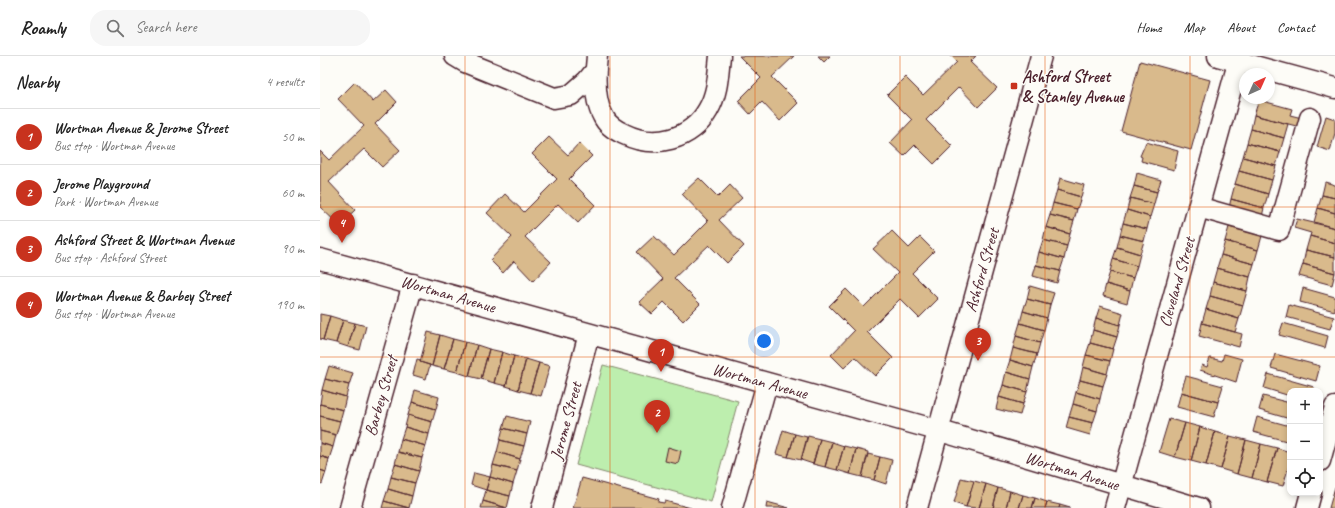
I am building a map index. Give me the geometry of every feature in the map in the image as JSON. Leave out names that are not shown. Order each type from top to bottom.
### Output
[{"type":"street","points":[[455,56],[465,62],[554,98],[571,95],[587,81],[597,63]]},
{"type":"street","points":[[597,63],[599,108],[606,121],[619,132],[635,139],[644,142],[663,142],[682,136],[691,130],[704,117],[715,94],[720,56]]},
{"type":"street","name":"Ashford Street","points":[[917,508],[937,430],[1041,56]]},
{"type":"street","points":[[1218,56],[1239,59],[1335,88]]},
{"type":"street","name":"Cleveland Street","points":[[1115,508],[1239,59]]},
{"type":"street","points":[[1198,207],[1279,230],[1310,118]]},
{"type":"street","name":"Wortman Avenue","points":[[320,259],[937,430],[1186,506]]},
{"type":"street","name":"Barbey Street","points":[[350,508],[413,284]]},
{"type":"street","name":"Jerome Street","points":[[542,508],[589,334]]},
{"type":"street","points":[[732,508],[767,383]]},
{"type":"street","points":[[1320,460],[1335,407]]},
{"type":"street","points":[[1307,508],[1310,496]]},
{"type":"green space","points":[[603,365],[738,401],[711,502],[576,465]]},
{"type":"building","points":[[739,56],[794,56],[772,77],[798,103],[780,121],[762,102],[750,114],[738,101],[761,78]]},
{"type":"building","points":[[818,56],[830,56],[824,62]]},
{"type":"building","points":[[951,56],[976,56],[970,62],[997,88],[978,107],[959,87],[926,120],[952,146],[934,164],[915,145],[904,156],[890,143],[912,120],[887,95],[905,77],[923,95],[957,62]]},
{"type":"building","points":[[1140,61],[1210,80],[1191,150],[1121,131]]},
{"type":"building","points":[[355,82],[373,102],[386,90],[397,102],[375,124],[400,150],[382,167],[364,149],[329,182],[355,210],[339,225],[320,207],[320,151],[329,160],[364,126],[338,99]]},
{"type":"building","points":[[1258,104],[1274,104],[1292,109],[1290,115],[1302,118],[1300,127],[1254,115]]},
{"type":"building","points":[[1254,115],[1288,124],[1284,138],[1251,129]]},
{"type":"building","points":[[1326,116],[1335,119],[1335,133],[1330,151],[1317,147]]},
{"type":"building","points":[[1251,129],[1284,138],[1280,152],[1247,143]]},
{"type":"building","points":[[549,137],[568,155],[579,143],[592,156],[569,179],[595,205],[578,223],[558,204],[525,237],[551,262],[533,281],[514,261],[503,273],[490,260],[512,237],[487,213],[505,194],[524,212],[557,179],[532,154]]},
{"type":"building","points":[[1146,142],[1178,151],[1174,170],[1141,161],[1142,157],[1140,156]]},
{"type":"building","points":[[1247,143],[1280,152],[1276,166],[1243,157]]},
{"type":"building","points":[[1243,157],[1276,166],[1272,180],[1239,171]]},
{"type":"building","points":[[1239,171],[1272,180],[1268,194],[1235,184]]},
{"type":"building","points":[[1137,173],[1161,180],[1157,192],[1134,186]]},
{"type":"building","points":[[699,178],[718,197],[730,185],[742,198],[719,220],[744,246],[727,263],[709,245],[674,278],[700,304],[683,321],[664,302],[652,314],[639,302],[663,279],[637,252],[654,236],[674,255],[708,221],[682,194]]},
{"type":"building","points":[[1060,178],[1084,185],[1081,197],[1057,190]]},
{"type":"building","points":[[1325,182],[1335,185],[1335,198],[1322,195]]},
{"type":"building","points":[[1235,184],[1268,194],[1264,208],[1231,199]]},
{"type":"building","points":[[1134,186],[1157,192],[1154,204],[1130,198]]},
{"type":"building","points":[[1057,190],[1081,197],[1077,209],[1053,203]]},
{"type":"building","points":[[1322,195],[1335,198],[1335,213],[1318,208]]},
{"type":"building","points":[[1130,198],[1154,204],[1150,217],[1127,210]]},
{"type":"building","points":[[1231,199],[1264,208],[1261,221],[1228,212]]},
{"type":"building","points":[[1053,203],[1077,209],[1074,221],[1050,215]]},
{"type":"building","points":[[1318,208],[1335,213],[1335,228],[1314,222]]},
{"type":"building","points":[[1127,210],[1150,217],[1147,229],[1123,223]]},
{"type":"building","points":[[1050,215],[1074,221],[1070,234],[1046,227]]},
{"type":"building","points":[[1297,219],[1335,228],[1335,243],[1310,236],[1311,233],[1294,228]]},
{"type":"building","points":[[1123,223],[1147,229],[1144,241],[1120,235]]},
{"type":"building","points":[[1046,227],[1070,234],[1067,246],[1043,240]]},
{"type":"building","points":[[1229,227],[1262,236],[1258,250],[1225,241]]},
{"type":"building","points":[[892,231],[909,248],[920,237],[934,251],[912,273],[938,299],[919,318],[900,299],[867,332],[893,358],[875,376],[855,357],[844,368],[831,355],[854,331],[829,306],[846,289],[864,307],[898,273],[873,249]]},
{"type":"building","points":[[1120,235],[1144,241],[1140,254],[1117,247]]},
{"type":"building","points":[[1310,236],[1335,243],[1335,257],[1306,250]]},
{"type":"building","points":[[1043,240],[1067,246],[1064,259],[1039,252]]},
{"type":"building","points":[[1225,241],[1258,250],[1254,264],[1221,255]]},
{"type":"building","points":[[1117,247],[1140,254],[1137,266],[1113,259]]},
{"type":"building","points":[[1306,250],[1335,257],[1335,273],[1303,264]]},
{"type":"building","points":[[1039,252],[1064,259],[1060,271],[1036,265]]},
{"type":"building","points":[[1221,255],[1254,264],[1250,277],[1217,268]]},
{"type":"building","points":[[1113,259],[1137,266],[1133,278],[1110,272]]},
{"type":"building","points":[[1303,264],[1335,273],[1332,285],[1299,276]]},
{"type":"building","points":[[1036,265],[1060,271],[1057,283],[1033,276]]},
{"type":"building","points":[[1217,268],[1250,277],[1247,291],[1213,282]]},
{"type":"building","points":[[1110,272],[1133,278],[1130,291],[1106,284]]},
{"type":"building","points":[[1213,282],[1247,291],[1243,305],[1210,296]]},
{"type":"building","points":[[1106,284],[1130,291],[1127,303],[1103,296]]},
{"type":"building","points":[[1030,286],[1054,293],[1050,305],[1027,299]]},
{"type":"building","points":[[1303,288],[1335,297],[1335,311],[1300,302]]},
{"type":"building","points":[[1210,296],[1243,305],[1239,319],[1206,309]]},
{"type":"building","points":[[1027,299],[1050,305],[1047,318],[1023,311]]},
{"type":"building","points":[[1289,305],[1334,317],[1330,329],[1286,317]]},
{"type":"building","points":[[1100,306],[1123,313],[1120,325],[1096,318]]},
{"type":"building","points":[[1206,309],[1239,319],[1235,332],[1202,323]]},
{"type":"building","points":[[1023,311],[1047,318],[1044,330],[1020,323]]},
{"type":"building","points":[[320,314],[330,316],[323,340],[320,339]]},
{"type":"building","points":[[330,316],[343,320],[336,343],[323,340]]},
{"type":"building","points":[[1096,318],[1120,325],[1117,337],[1093,330]]},
{"type":"building","points":[[343,320],[355,323],[348,347],[336,343]]},
{"type":"building","points":[[355,323],[366,326],[360,350],[348,347]]},
{"type":"building","points":[[1020,323],[1044,330],[1040,343],[1016,336]]},
{"type":"building","points":[[1202,323],[1242,334],[1239,347],[1199,336]]},
{"type":"building","points":[[1283,323],[1328,336],[1325,348],[1279,335]]},
{"type":"building","points":[[1093,330],[1117,337],[1113,349],[1090,343]]},
{"type":"building","points":[[428,332],[440,335],[432,366],[420,362]]},
{"type":"building","points":[[440,335],[453,339],[444,369],[432,366]]},
{"type":"building","points":[[1016,336],[1040,343],[1037,354],[1013,348]]},
{"type":"building","points":[[453,339],[465,342],[457,372],[444,369]]},
{"type":"building","points":[[465,342],[477,345],[469,376],[457,372]]},
{"type":"building","points":[[1090,343],[1113,349],[1110,361],[1086,355]]},
{"type":"building","points":[[477,345],[489,349],[481,379],[469,376]]},
{"type":"building","points":[[1013,348],[1037,354],[1033,367],[1010,360]]},
{"type":"building","points":[[489,349],[502,352],[494,383],[481,379]]},
{"type":"building","points":[[502,352],[514,356],[506,386],[494,383]]},
{"type":"building","points":[[1224,354],[1242,359],[1236,382],[1200,370],[1202,365],[1207,367],[1210,358],[1222,361]]},
{"type":"building","points":[[1275,354],[1320,366],[1316,381],[1271,368]]},
{"type":"building","points":[[1086,355],[1110,361],[1107,374],[1083,367]]},
{"type":"building","points":[[514,356],[526,359],[518,390],[506,386]]},
{"type":"building","points":[[417,359],[421,360],[420,362],[430,365],[426,379],[413,375]]},
{"type":"building","points":[[526,359],[539,363],[530,393],[518,390]]},
{"type":"building","points":[[1010,360],[1033,367],[1030,379],[1006,372]]},
{"type":"building","points":[[539,363],[550,366],[541,396],[530,393]]},
{"type":"building","points":[[329,366],[353,373],[349,385],[325,379]]},
{"type":"building","points":[[1083,367],[1107,374],[1103,386],[1080,380]]},
{"type":"building","points":[[1006,372],[1030,379],[1027,392],[1003,385]]},
{"type":"building","points":[[1268,374],[1314,387],[1287,388],[1287,395],[1264,388]]},
{"type":"building","points":[[1186,376],[1223,386],[1218,402],[1181,392]]},
{"type":"building","points":[[325,379],[349,385],[346,397],[322,390]]},
{"type":"building","points":[[1080,380],[1103,386],[1100,399],[1076,392]]},
{"type":"building","points":[[1003,385],[1027,392],[1023,404],[999,397]]},
{"type":"building","points":[[322,390],[346,397],[343,410],[320,404]]},
{"type":"building","points":[[415,390],[439,397],[436,409],[412,402]]},
{"type":"building","points":[[1076,392],[1100,399],[1097,411],[1073,404]]},
{"type":"building","points":[[1181,392],[1218,402],[1214,417],[1177,407]]},
{"type":"building","points":[[1263,396],[1287,402],[1287,418],[1259,410]]},
{"type":"building","points":[[999,397],[1023,404],[1020,415],[996,409]]},
{"type":"building","points":[[412,402],[436,409],[432,422],[408,415]]},
{"type":"building","points":[[320,404],[343,410],[340,421],[320,416]]},
{"type":"building","points":[[1073,404],[1097,411],[1093,423],[1069,417]]},
{"type":"building","points":[[408,415],[432,422],[429,434],[405,427]]},
{"type":"building","points":[[320,416],[340,421],[336,435],[320,431]]},
{"type":"building","points":[[507,416],[530,422],[527,434],[503,428]]},
{"type":"building","points":[[1069,417],[1093,423],[1090,435],[1066,428]]},
{"type":"building","points":[[1257,417],[1287,425],[1287,441],[1253,432]]},
{"type":"building","points":[[1169,419],[1185,423],[1175,457],[1159,452]]},
{"type":"building","points":[[1185,423],[1200,427],[1191,461],[1175,457]]},
{"type":"building","points":[[405,427],[429,434],[426,446],[401,439]]},
{"type":"building","points":[[1200,427],[1215,432],[1206,465],[1191,461]]},
{"type":"building","points":[[503,428],[527,434],[524,446],[500,440]]},
{"type":"building","points":[[783,430],[795,434],[788,457],[776,454]]},
{"type":"building","points":[[320,431],[336,435],[333,447],[320,443]]},
{"type":"building","points":[[1215,432],[1230,436],[1221,469],[1206,465]]},
{"type":"building","points":[[795,434],[807,437],[801,460],[788,457]]},
{"type":"building","points":[[808,436],[820,439],[813,464],[801,460]]},
{"type":"building","points":[[1230,436],[1246,440],[1237,474],[1221,469]]},
{"type":"building","points":[[401,439],[426,446],[422,458],[398,452]]},
{"type":"building","points":[[820,439],[832,442],[825,467],[813,464]]},
{"type":"building","points":[[500,440],[524,446],[520,459],[497,452]]},
{"type":"building","points":[[1246,440],[1261,444],[1252,478],[1237,474]]},
{"type":"building","points":[[832,442],[844,446],[837,470],[825,467]]},
{"type":"building","points":[[320,443],[333,447],[329,459],[320,456]]},
{"type":"building","points":[[1261,444],[1277,448],[1267,482],[1252,478]]},
{"type":"building","points":[[844,446],[856,449],[850,474],[837,470]]},
{"type":"building","points":[[668,447],[681,451],[678,464],[665,461]]},
{"type":"building","points":[[1277,448],[1287,451],[1287,472],[1283,486],[1267,482]]},
{"type":"building","points":[[856,449],[868,452],[862,477],[850,474]]},
{"type":"building","points":[[398,452],[422,458],[419,471],[395,464]]},
{"type":"building","points":[[497,452],[520,459],[517,471],[493,465]]},
{"type":"building","points":[[868,454],[880,457],[874,480],[862,477]]},
{"type":"building","points":[[320,456],[329,459],[326,472],[320,470]]},
{"type":"building","points":[[880,457],[892,460],[886,484],[874,480]]},
{"type":"building","points":[[395,464],[419,471],[415,483],[391,477]]},
{"type":"building","points":[[493,465],[517,471],[513,484],[490,477]]},
{"type":"building","points":[[320,470],[326,472],[322,484],[320,483]]},
{"type":"building","points":[[474,473],[490,477],[486,490],[471,485]]},
{"type":"building","points":[[391,477],[415,483],[412,496],[388,489]]},
{"type":"building","points":[[490,477],[513,484],[510,496],[486,490]]},
{"type":"building","points":[[582,478],[659,499],[658,502],[664,503],[665,501],[691,508],[573,508]]},
{"type":"building","points":[[961,478],[974,481],[966,507],[954,503]]},
{"type":"building","points":[[974,481],[986,484],[979,508],[966,507]]},
{"type":"building","points":[[986,484],[998,488],[993,508],[979,508]]},
{"type":"building","points":[[1335,487],[1335,508],[1329,508]]},
{"type":"building","points":[[998,488],[1010,491],[1006,508],[993,508]]},
{"type":"building","points":[[388,489],[412,496],[409,508],[384,501]]},
{"type":"building","points":[[486,490],[510,496],[507,508],[483,501]]},
{"type":"building","points":[[1010,491],[1023,495],[1019,508],[1006,508]]},
{"type":"building","points":[[1023,495],[1035,498],[1032,508],[1019,508]]},
{"type":"building","points":[[1035,498],[1047,502],[1045,508],[1032,508]]},
{"type":"building","points":[[384,501],[409,508],[382,508]]},
{"type":"building","points":[[483,501],[507,508],[481,508]]},
{"type":"building","points":[[767,502],[789,508],[766,508]]},
{"type":"building","points":[[1047,502],[1060,505],[1059,508],[1045,508]]},
{"type":"building","points":[[1060,505],[1070,508],[1059,508]]},
{"type":"place","name":"Ashford Street & Stanley Avenue","points":[[1014,86]]},
{"type":"place","name":"Wortman Avenue & Barbey Street","points":[[342,243]]},
{"type":"place","name":"Ashford Street & Wortman Avenue","points":[[978,361]]},
{"type":"place","name":"Wortman Avenue & Jerome Street","points":[[661,372]]},
{"type":"place","name":"Jerome Playground","points":[[657,433]]}]
